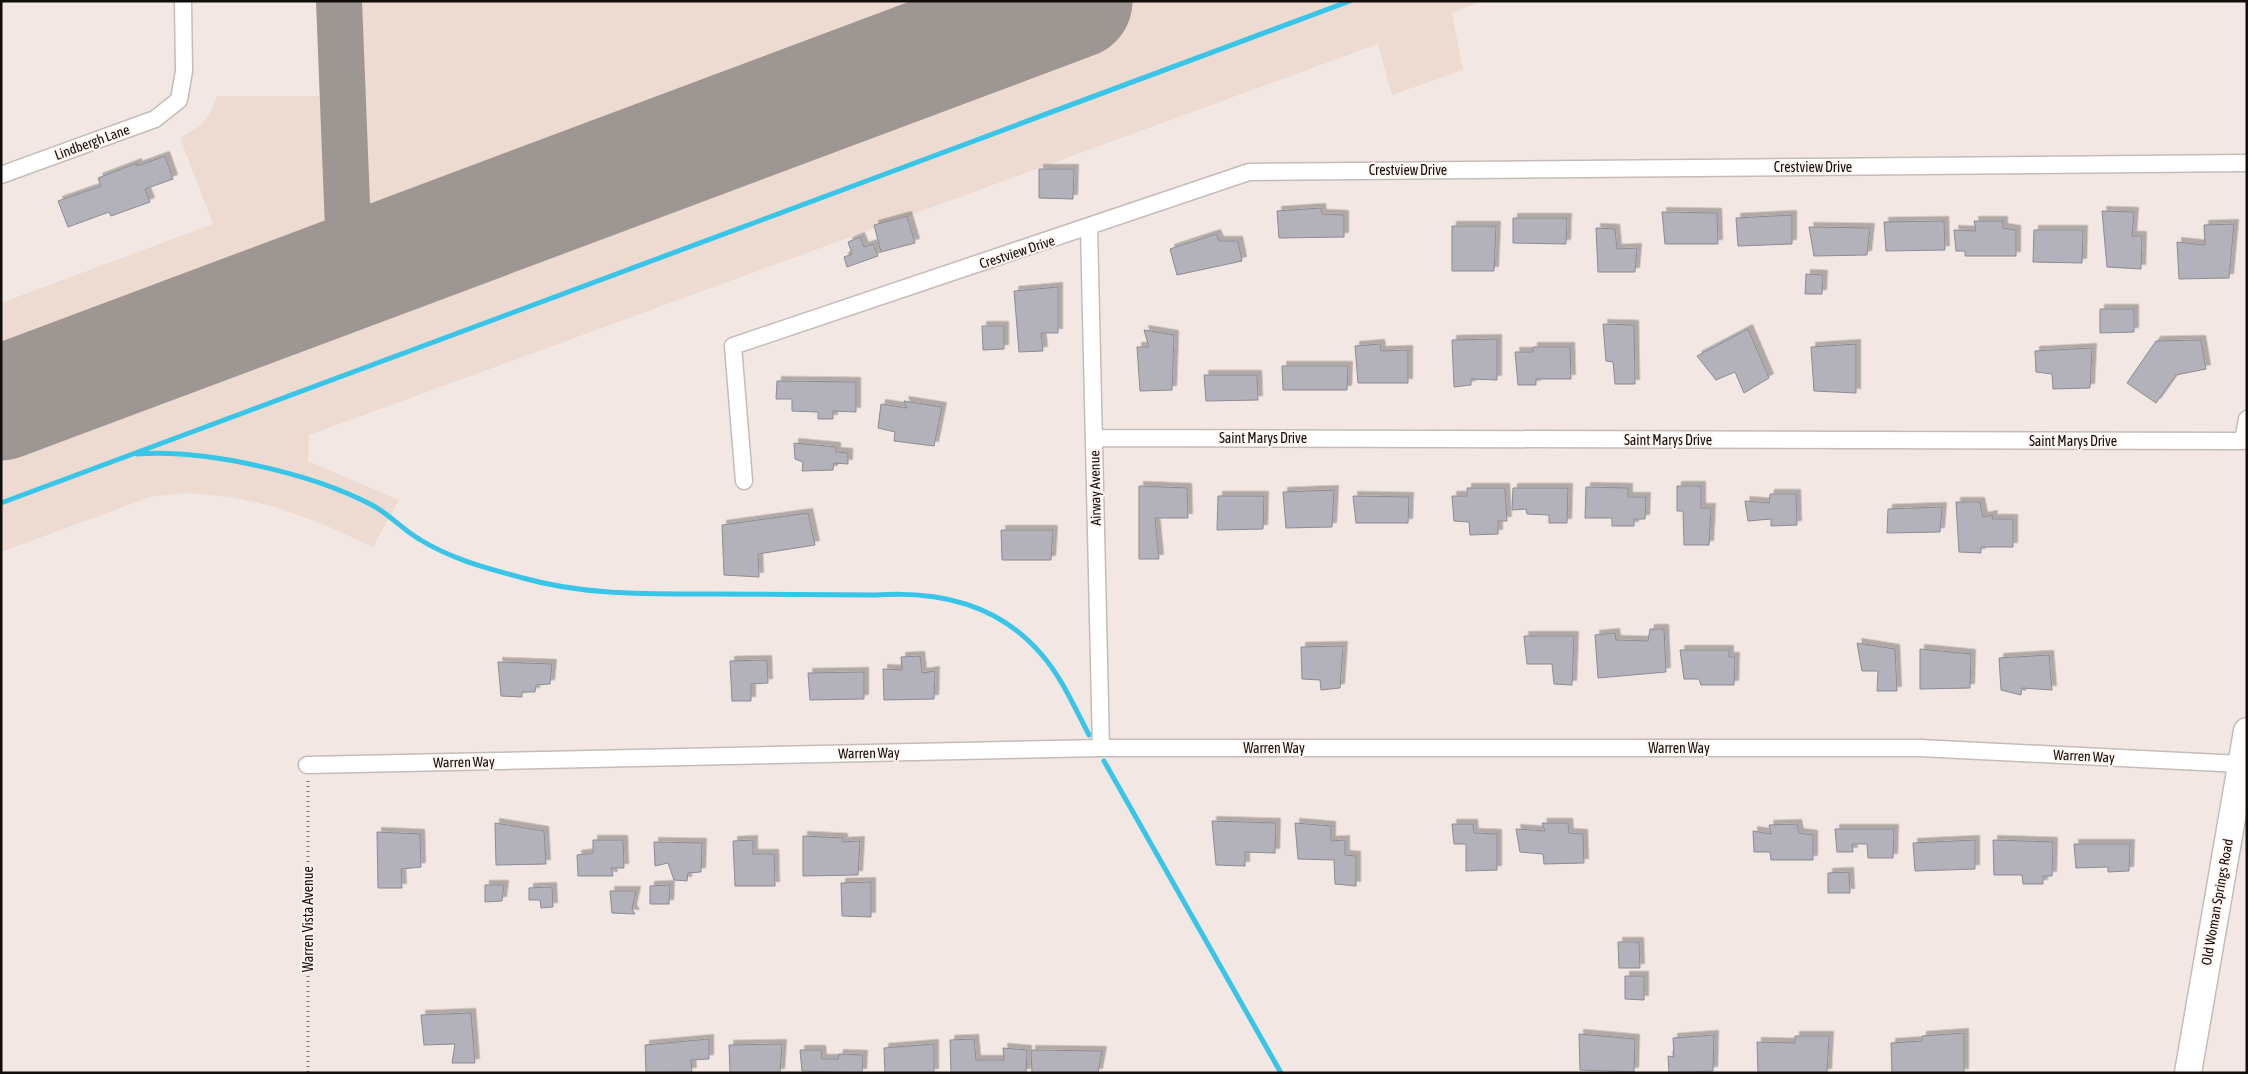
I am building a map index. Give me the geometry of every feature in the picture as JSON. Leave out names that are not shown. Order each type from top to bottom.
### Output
[{"type":"main road","name":"Old Woman Springs Road","points":[[2188,1073],[2247,731]]},
{"type":"street","name":"Lindbergh Lane","points":[[1,175],[155,119],[178,100],[184,70],[183,1]]},
{"type":"street","name":"Crestview Drive","points":[[744,481],[733,346],[1250,172],[2247,163]]},
{"type":"street","name":"Airway Avenue","points":[[1089,227],[1101,748]]},
{"type":"street","name":"Saint Marys Drive","points":[[1094,438],[2243,441],[2247,419]]},
{"type":"street","name":"Warren Way","points":[[308,765],[1101,748],[1920,748],[2241,764]]},
{"type":"path","name":"Warren Vista Avenue","points":[[308,765],[308,1073]]},
{"type":"shaded area","points":[[317,1],[1483,1],[1452,13],[1463,70],[1392,95],[1378,44],[309,435],[308,461],[399,500],[373,547],[325,525],[276,507],[231,497],[186,493],[150,497],[1,552],[1,303],[213,224],[180,138],[200,126],[210,113],[217,96],[320,96]]},
{"type":"building","points":[[165,156],[173,179],[145,189],[150,202],[111,216],[109,212],[68,227],[58,201],[101,186],[98,178],[137,163],[137,166]]},
{"type":"building","points":[[1039,169],[1074,169],[1073,199],[1039,198]]},
{"type":"building","points":[[1321,208],[1322,214],[1344,215],[1344,237],[1279,238],[1277,211]]},
{"type":"building","points":[[2102,211],[2134,212],[2132,236],[2142,236],[2141,269],[2107,267]]},
{"type":"building","points":[[1662,212],[1717,213],[1718,244],[1665,244]]},
{"type":"building","points":[[1792,215],[1792,244],[1738,246],[1736,218]]},
{"type":"building","points":[[907,216],[915,243],[881,252],[874,225]]},
{"type":"building","points":[[1513,218],[1567,218],[1566,244],[1513,243]]},
{"type":"building","points":[[1944,221],[1945,250],[1886,251],[1884,222]]},
{"type":"building","points":[[1974,221],[2003,221],[2003,228],[2016,230],[2016,256],[1965,256],[1965,251],[1956,251],[1954,230],[1976,231]]},
{"type":"building","points":[[2234,224],[2229,278],[2179,279],[2177,242],[2205,245],[2204,225]]},
{"type":"building","points":[[1452,226],[1496,226],[1494,271],[1452,271]]},
{"type":"building","points":[[1809,227],[1870,228],[1867,255],[1814,256]]},
{"type":"building","points":[[1596,228],[1615,229],[1617,249],[1637,248],[1635,272],[1598,272]]},
{"type":"building","points":[[2034,230],[2083,230],[2082,263],[2033,262]]},
{"type":"building","points":[[1216,234],[1219,241],[1238,241],[1242,261],[1177,275],[1170,249]]},
{"type":"building","points":[[860,237],[864,247],[873,244],[878,256],[847,267],[844,257],[852,254],[848,242]]},
{"type":"building","points":[[1806,274],[1823,275],[1822,294],[1805,294]]},
{"type":"building","points":[[1058,287],[1058,333],[1041,333],[1043,351],[1019,352],[1014,291]]},
{"type":"building","points":[[2100,309],[2134,309],[2134,332],[2100,333]]},
{"type":"building","points":[[1603,324],[1634,325],[1635,384],[1615,384],[1613,362],[1606,361]]},
{"type":"building","points":[[982,326],[1004,326],[1004,349],[983,350]]},
{"type":"building","points":[[1748,329],[1769,378],[1744,393],[1735,372],[1716,380],[1697,356]]},
{"type":"building","points":[[1144,330],[1174,335],[1172,390],[1140,391],[1137,347],[1149,347]]},
{"type":"building","points":[[1497,339],[1497,380],[1471,379],[1471,385],[1454,387],[1452,340]]},
{"type":"building","points":[[2201,340],[2206,369],[2176,375],[2156,403],[2127,383],[2156,341]]},
{"type":"building","points":[[1380,344],[1381,351],[1408,350],[1408,383],[1358,383],[1355,346]]},
{"type":"building","points":[[1856,344],[1856,393],[1814,391],[1811,347]]},
{"type":"building","points":[[1533,347],[1570,347],[1571,379],[1536,379],[1536,385],[1518,385],[1515,352],[1533,352]]},
{"type":"building","points":[[2092,348],[2090,388],[2053,389],[2052,374],[2036,372],[2035,351]]},
{"type":"building","points":[[1282,366],[1348,366],[1347,390],[1283,390]]},
{"type":"building","points":[[1204,375],[1257,375],[1258,400],[1206,401]]},
{"type":"building","points":[[777,381],[856,382],[856,412],[833,411],[833,419],[818,419],[818,412],[792,411],[792,399],[776,399]]},
{"type":"building","points":[[904,401],[942,407],[934,446],[894,441],[895,432],[878,428],[881,404],[907,408]]},
{"type":"building","points":[[794,443],[836,447],[836,452],[848,453],[848,464],[834,463],[833,470],[802,471],[803,462],[795,459]]},
{"type":"building","points":[[1139,486],[1187,488],[1188,518],[1155,518],[1159,559],[1139,559]]},
{"type":"building","points":[[1677,486],[1701,486],[1701,508],[1711,508],[1709,545],[1684,545],[1683,511],[1677,511]]},
{"type":"building","points":[[1586,487],[1628,488],[1628,497],[1646,497],[1645,519],[1634,519],[1634,526],[1612,526],[1612,518],[1585,518]]},
{"type":"building","points":[[1467,488],[1505,488],[1507,521],[1498,521],[1498,534],[1470,535],[1469,522],[1454,521],[1452,496],[1467,496]]},
{"type":"building","points":[[1513,488],[1568,488],[1567,523],[1549,523],[1549,515],[1527,514],[1526,509],[1512,510]]},
{"type":"building","points":[[1334,490],[1332,527],[1286,528],[1283,492]]},
{"type":"building","points":[[1770,494],[1796,494],[1797,525],[1771,526],[1771,519],[1748,521],[1745,501],[1769,503]]},
{"type":"building","points":[[1218,496],[1264,496],[1263,529],[1217,530]]},
{"type":"building","points":[[1353,496],[1409,497],[1408,523],[1356,523]]},
{"type":"building","points":[[1956,502],[1980,502],[1983,517],[1993,515],[1992,519],[2013,519],[2013,547],[1981,547],[1981,553],[1959,552]]},
{"type":"building","points":[[1942,507],[1940,532],[1887,533],[1888,509]]},
{"type":"building","points":[[808,513],[815,545],[758,554],[759,577],[724,575],[722,525]]},
{"type":"building","points":[[1001,530],[1053,530],[1051,560],[1002,560]]},
{"type":"building","points":[[1650,629],[1664,629],[1666,672],[1598,678],[1595,635],[1615,633],[1616,640],[1648,641]]},
{"type":"building","points":[[1524,636],[1574,636],[1572,685],[1554,684],[1552,664],[1527,664]]},
{"type":"building","points":[[1857,643],[1895,649],[1897,691],[1877,691],[1878,671],[1862,671]]},
{"type":"building","points":[[1343,646],[1340,688],[1321,690],[1320,680],[1302,679],[1301,647]]},
{"type":"building","points":[[1920,649],[1971,654],[1970,688],[1920,689]]},
{"type":"building","points":[[1680,650],[1729,650],[1729,657],[1735,657],[1734,685],[1701,685],[1699,679],[1684,679]]},
{"type":"building","points":[[2049,655],[2052,690],[2022,688],[2021,695],[2001,690],[1999,658]]},
{"type":"building","points":[[920,656],[922,673],[935,671],[934,699],[884,700],[883,669],[902,670],[901,657]]},
{"type":"building","points":[[767,660],[768,683],[751,684],[751,701],[732,701],[730,661]]},
{"type":"building","points":[[498,662],[552,664],[550,684],[536,685],[535,692],[522,692],[522,697],[501,696]]},
{"type":"building","points":[[864,672],[864,699],[810,700],[808,673]]},
{"type":"building","points":[[1212,821],[1276,823],[1275,853],[1245,852],[1245,866],[1216,865]]},
{"type":"building","points":[[495,823],[544,831],[546,864],[496,865]]},
{"type":"building","points":[[1295,823],[1331,826],[1331,841],[1345,840],[1345,855],[1356,856],[1356,886],[1335,884],[1334,860],[1298,859]]},
{"type":"building","points":[[1542,823],[1568,823],[1569,833],[1583,834],[1584,863],[1544,864],[1543,854],[1520,852],[1516,829],[1545,831]]},
{"type":"building","points":[[1452,824],[1473,824],[1474,833],[1497,834],[1497,870],[1466,871],[1466,844],[1454,844]]},
{"type":"building","points":[[1797,824],[1799,833],[1813,835],[1813,860],[1771,860],[1770,852],[1754,852],[1753,831],[1771,834],[1769,825]]},
{"type":"building","points":[[1835,829],[1894,829],[1893,858],[1868,858],[1867,844],[1852,844],[1853,852],[1837,852]]},
{"type":"building","points":[[377,832],[420,834],[421,867],[401,869],[402,888],[378,888]]},
{"type":"building","points":[[803,836],[843,838],[843,842],[860,841],[858,875],[803,876]]},
{"type":"building","points":[[593,840],[623,840],[624,868],[611,868],[613,876],[578,876],[577,855],[593,853]]},
{"type":"building","points":[[753,840],[753,854],[774,854],[775,886],[735,886],[733,841]]},
{"type":"building","points":[[1975,840],[1975,869],[1915,871],[1913,843]]},
{"type":"building","points":[[1993,840],[2053,842],[2052,876],[2043,876],[2043,884],[2023,884],[2022,875],[1994,875]]},
{"type":"building","points":[[654,842],[702,843],[701,872],[688,873],[687,881],[674,880],[668,863],[655,866]]},
{"type":"building","points":[[2074,844],[2130,844],[2129,871],[2108,872],[2108,867],[2076,868]]},
{"type":"building","points":[[1849,872],[1850,893],[1828,893],[1828,873]]},
{"type":"building","points":[[871,882],[871,917],[842,916],[841,883]]},
{"type":"building","points":[[485,885],[504,885],[502,901],[485,902]]},
{"type":"building","points":[[670,885],[669,904],[650,904],[650,886]]},
{"type":"building","points":[[552,887],[553,907],[541,908],[540,900],[529,900],[529,888]]},
{"type":"building","points":[[610,891],[636,891],[632,909],[635,914],[612,913]]},
{"type":"building","points":[[1618,942],[1639,942],[1640,968],[1619,968]]},
{"type":"building","points":[[1625,976],[1644,976],[1644,1000],[1625,999]]},
{"type":"building","points":[[471,1013],[475,1063],[452,1063],[455,1044],[424,1045],[421,1015]]},
{"type":"building","points":[[1964,1033],[1964,1073],[1892,1073],[1891,1043],[1922,1041],[1922,1036]]},
{"type":"building","points":[[1579,1034],[1635,1039],[1634,1072],[1580,1070]]},
{"type":"building","points":[[1714,1035],[1713,1071],[1669,1073],[1668,1056],[1674,1057],[1673,1038]]},
{"type":"building","points":[[1795,1036],[1829,1036],[1827,1073],[1758,1073],[1757,1042],[1795,1043]]},
{"type":"building","points":[[709,1039],[709,1059],[691,1060],[692,1072],[646,1073],[645,1045]]},
{"type":"building","points":[[974,1039],[976,1060],[1004,1060],[1003,1048],[1027,1050],[1026,1073],[951,1073],[950,1040]]},
{"type":"building","points":[[782,1044],[780,1073],[730,1073],[729,1045]]},
{"type":"building","points":[[934,1044],[934,1073],[885,1073],[884,1048]]},
{"type":"building","points":[[800,1050],[821,1050],[822,1059],[838,1059],[839,1054],[863,1055],[862,1073],[802,1071]]},
{"type":"building","points":[[1031,1050],[1102,1051],[1098,1073],[1032,1073]]},
{"type":"waterway","points":[[1,503],[1350,1]]},
{"type":"waterway","points":[[137,454],[194,455],[289,473],[347,493],[372,505],[419,539],[456,557],[482,567],[568,588],[660,594],[900,594],[945,599],[967,604],[1007,624],[1042,655],[1062,683],[1089,735]]},
{"type":"waterway","points":[[1104,761],[1281,1073]]},
{"type":"taxiway","points":[[324,282],[341,253],[348,229],[339,1]]},
{"type":"taxiway","points":[[348,229],[356,243],[368,253],[389,258]]},
{"type":"runway","points":[[1,403],[1075,1]]}]
